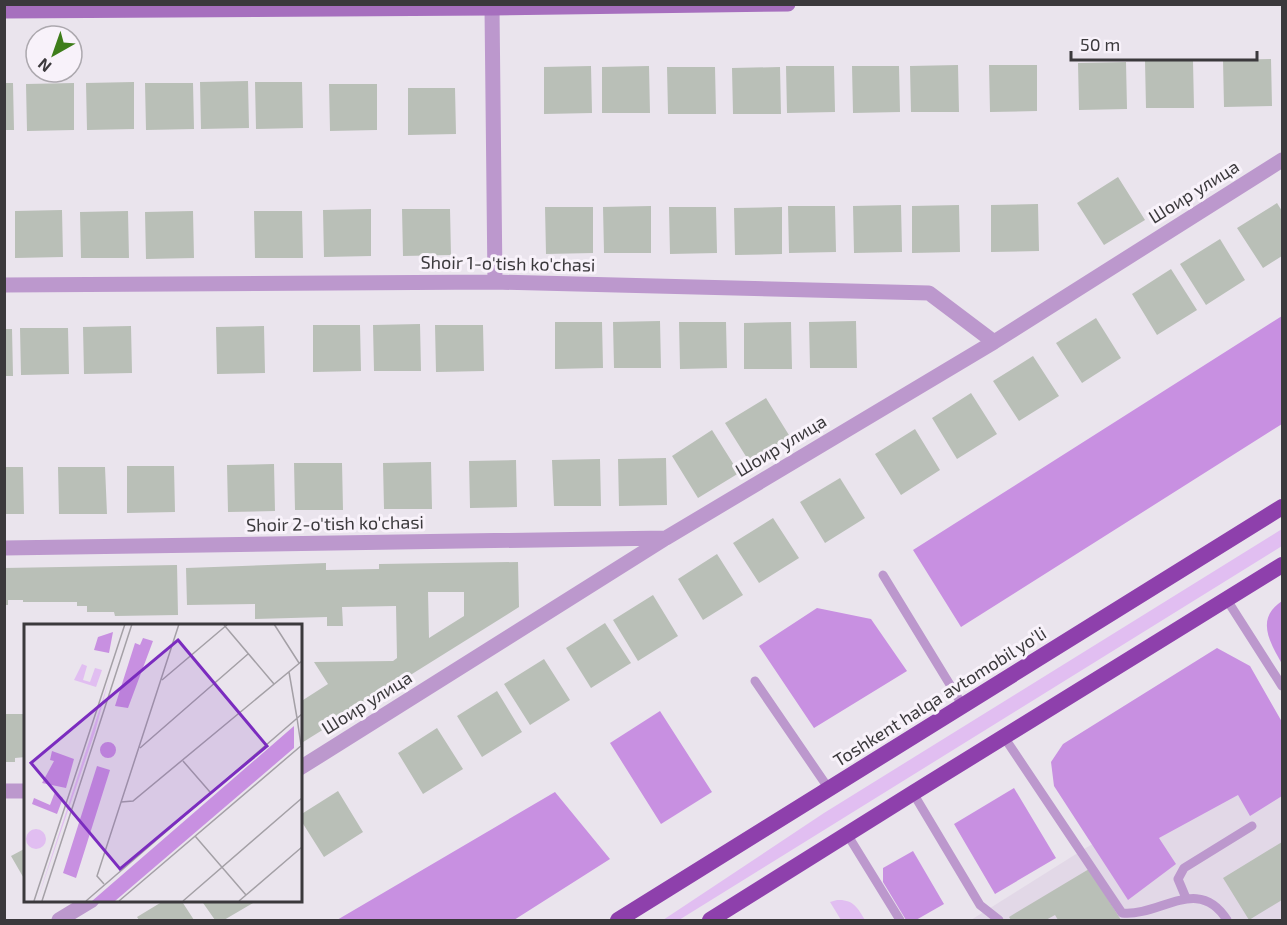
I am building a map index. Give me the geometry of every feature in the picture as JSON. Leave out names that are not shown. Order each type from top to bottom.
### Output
[{"type":"highway","name":"Toshkent halqa avtomobil yo'li","points":[[618,921],[1282,507]]},
{"type":"highway","points":[[711,921],[847,834],[1282,565]]},
{"type":"main road","points":[[4,10],[788,4]]},
{"type":"street","points":[[492,8],[495,282]]},
{"type":"street","name":"Шоир улица","points":[[302,767],[666,538],[994,342],[1282,160]]},
{"type":"street","name":"Shoir 1-o'tish ko'chasi","points":[[4,285],[495,282],[929,293],[994,342]]},
{"type":"street","name":"Shoir 2-o'tish ko'chasi","points":[[4,548],[666,538]]},
{"type":"street","points":[[4,791],[24,791]]},
{"type":"street","points":[[59,921],[90,901]]},
{"type":"lane","points":[[883,574],[963,706]]},
{"type":"lane","points":[[1227,600],[1282,686]]},
{"type":"lane","points":[[754,681],[829,789]]},
{"type":"lane","points":[[1004,737],[1122,913],[1132,914],[1186,898],[1205,900],[1227,921]]},
{"type":"lane","points":[[913,793],[980,905],[999,921]]},
{"type":"lane","points":[[1186,898],[1178,879],[1184,868],[1252,826]]},
{"type":"lane","points":[[847,834],[900,921]]},
{"type":"shaded area","points":[[1282,316],[1282,424],[961,627],[913,550]]},
{"type":"shaded area","points":[[1282,529],[1282,546],[679,920],[663,920],[824,813]]},
{"type":"shaded area","points":[[1282,601],[1282,664],[1267,631],[1267,623],[1269,615]]},
{"type":"shaded area","points":[[817,608],[871,619],[907,671],[814,728],[759,646]]},
{"type":"shaded area","points":[[1217,648],[1250,666],[1282,722],[1282,796],[1250,816],[1238,795],[1159,838],[1176,864],[1128,900],[1054,786],[1051,762],[1063,744]]},
{"type":"shaded area","points":[[660,711],[712,792],[661,824],[610,743]]},
{"type":"shaded area","points":[[1282,737],[1282,920],[971,920],[1084,849]]},
{"type":"shaded area","points":[[1014,788],[1056,858],[995,894],[954,824]]},
{"type":"shaded area","points":[[555,792],[610,859],[514,920],[337,920]]},
{"type":"shaded area","points":[[913,851],[944,904],[916,920],[906,920],[883,882],[883,868]]},
{"type":"shaded area","points":[[837,900],[851,903],[865,920],[841,920],[830,902]]},
{"type":"building","points":[[1271,59],[1272,106],[1224,107],[1223,60]]},
{"type":"building","points":[[1145,61],[1193,61],[1194,108],[1146,108]]},
{"type":"building","points":[[1126,62],[1127,109],[1079,110],[1078,63]]},
{"type":"building","points":[[958,65],[959,112],[911,112],[910,66]]},
{"type":"building","points":[[989,65],[1037,65],[1037,111],[990,112]]},
{"type":"building","points":[[591,66],[592,113],[544,114],[544,67]]},
{"type":"building","points":[[649,66],[650,113],[602,113],[602,67]]},
{"type":"building","points":[[786,66],[834,66],[835,112],[787,113]]},
{"type":"building","points":[[852,66],[899,66],[900,112],[853,113]]},
{"type":"building","points":[[667,67],[715,67],[716,114],[668,114]]},
{"type":"building","points":[[780,67],[781,114],[733,114],[732,68]]},
{"type":"building","points":[[248,81],[249,128],[201,129],[200,82]]},
{"type":"building","points":[[134,82],[134,129],[87,130],[86,83]]},
{"type":"building","points":[[255,82],[302,82],[303,128],[256,129]]},
{"type":"building","points":[[4,83],[13,83],[14,130],[4,130]]},
{"type":"building","points":[[145,83],[193,83],[194,129],[146,130]]},
{"type":"building","points":[[26,84],[74,84],[74,130],[27,131]]},
{"type":"building","points":[[329,84],[377,84],[377,130],[330,131]]},
{"type":"building","points":[[408,88],[455,88],[456,134],[408,135]]},
{"type":"building","points":[[1118,177],[1145,220],[1104,245],[1077,203]]},
{"type":"building","points":[[1277,203],[1282,211],[1282,256],[1263,268],[1237,228]]},
{"type":"building","points":[[1038,204],[1039,251],[991,252],[991,205]]},
{"type":"building","points":[[901,205],[902,252],[854,253],[853,206]]},
{"type":"building","points":[[959,205],[960,252],[912,253],[912,206]]},
{"type":"building","points":[[651,206],[651,253],[604,253],[603,207]]},
{"type":"building","points":[[788,206],[835,206],[836,252],[789,253]]},
{"type":"building","points":[[545,207],[593,207],[593,253],[546,254]]},
{"type":"building","points":[[669,207],[716,207],[717,253],[670,254]]},
{"type":"building","points":[[782,207],[782,254],[735,255],[734,208]]},
{"type":"building","points":[[371,209],[371,256],[324,257],[323,210]]},
{"type":"building","points":[[402,209],[450,209],[451,255],[403,256]]},
{"type":"building","points":[[62,210],[63,257],[15,258],[15,211]]},
{"type":"building","points":[[128,211],[129,258],[81,258],[80,212]]},
{"type":"building","points":[[193,211],[194,258],[146,259],[145,212]]},
{"type":"building","points":[[254,211],[302,211],[303,258],[255,258]]},
{"type":"building","points":[[1220,239],[1245,280],[1206,305],[1180,264]]},
{"type":"building","points":[[1171,269],[1197,310],[1157,335],[1132,294]]},
{"type":"building","points":[[1096,318],[1121,358],[1082,383],[1056,343]]},
{"type":"building","points":[[660,321],[661,368],[614,368],[613,322]]},
{"type":"building","points":[[856,321],[857,368],[810,368],[809,322]]},
{"type":"building","points":[[555,322],[602,322],[603,368],[555,369]]},
{"type":"building","points":[[679,322],[726,322],[727,368],[680,369]]},
{"type":"building","points":[[791,322],[792,369],[744,369],[744,323]]},
{"type":"building","points":[[420,324],[421,371],[374,371],[373,325]]},
{"type":"building","points":[[313,325],[360,325],[361,371],[313,372]]},
{"type":"building","points":[[435,325],[483,325],[484,371],[436,372]]},
{"type":"building","points":[[131,326],[132,373],[84,374],[83,327]]},
{"type":"building","points":[[264,326],[265,373],[217,374],[216,327]]},
{"type":"building","points":[[20,328],[68,328],[69,374],[21,375]]},
{"type":"building","points":[[4,329],[12,329],[13,376],[4,376]]},
{"type":"building","points":[[1033,356],[1059,396],[1019,421],[993,381]]},
{"type":"building","points":[[971,393],[997,434],[957,459],[932,418]]},
{"type":"building","points":[[766,398],[792,440],[752,466],[725,423]]},
{"type":"building","points":[[915,429],[940,470],[901,495],[875,454]]},
{"type":"building","points":[[712,430],[739,473],[698,498],[672,456]]},
{"type":"building","points":[[666,458],[667,505],[619,506],[618,459]]},
{"type":"building","points":[[600,459],[601,506],[554,506],[552,460]]},
{"type":"building","points":[[516,460],[517,507],[470,508],[469,461]]},
{"type":"building","points":[[431,462],[432,509],[384,509],[383,463]]},
{"type":"building","points":[[294,463],[342,463],[343,510],[295,510]]},
{"type":"building","points":[[274,464],[275,511],[228,512],[227,465]]},
{"type":"building","points":[[127,466],[174,466],[175,512],[127,513]]},
{"type":"building","points":[[4,467],[23,467],[24,514],[4,514]]},
{"type":"building","points":[[58,467],[105,467],[107,514],[59,514]]},
{"type":"building","points":[[840,478],[865,518],[825,543],[800,502]]},
{"type":"building","points":[[773,518],[799,558],[759,583],[733,543]]},
{"type":"building","points":[[717,554],[743,595],[703,620],[678,579]]},
{"type":"building","points":[[518,562],[519,607],[302,743],[302,701],[328,684],[314,662],[393,661],[397,658],[396,606],[342,607],[343,626],[327,626],[327,617],[255,619],[255,604],[187,605],[186,568],[326,563],[326,570],[379,569],[379,564]],"holes":[[[428,592],[464,592],[464,616],[429,638]]]},
{"type":"building","points":[[177,565],[178,615],[115,616],[114,612],[87,612],[87,606],[77,606],[77,602],[8,600],[8,605],[4,605],[4,568]]},
{"type":"building","points":[[653,595],[678,636],[638,661],[613,620]]},
{"type":"building","points":[[605,623],[631,663],[591,688],[566,648]]},
{"type":"building","points":[[544,659],[570,700],[530,725],[504,684]]},
{"type":"building","points":[[497,691],[522,732],[482,757],[457,716]]},
{"type":"building","points":[[4,714],[24,714],[24,757],[15,758],[15,762],[4,762]]},
{"type":"building","points":[[437,728],[463,769],[423,794],[398,753]]},
{"type":"building","points":[[338,791],[363,832],[324,857],[302,822],[302,814]]},
{"type":"building","points":[[1282,842],[1282,900],[1249,920],[1223,878]]},
{"type":"building","points":[[24,849],[24,879],[11,856]]},
{"type":"building","points":[[1089,869],[1121,920],[1058,920],[1055,915],[1046,920],[1011,920],[1009,917]]},
{"type":"building","points":[[163,901],[182,901],[194,920],[139,920],[137,917]]},
{"type":"building","points":[[202,901],[256,901],[224,920],[215,920]]}]
